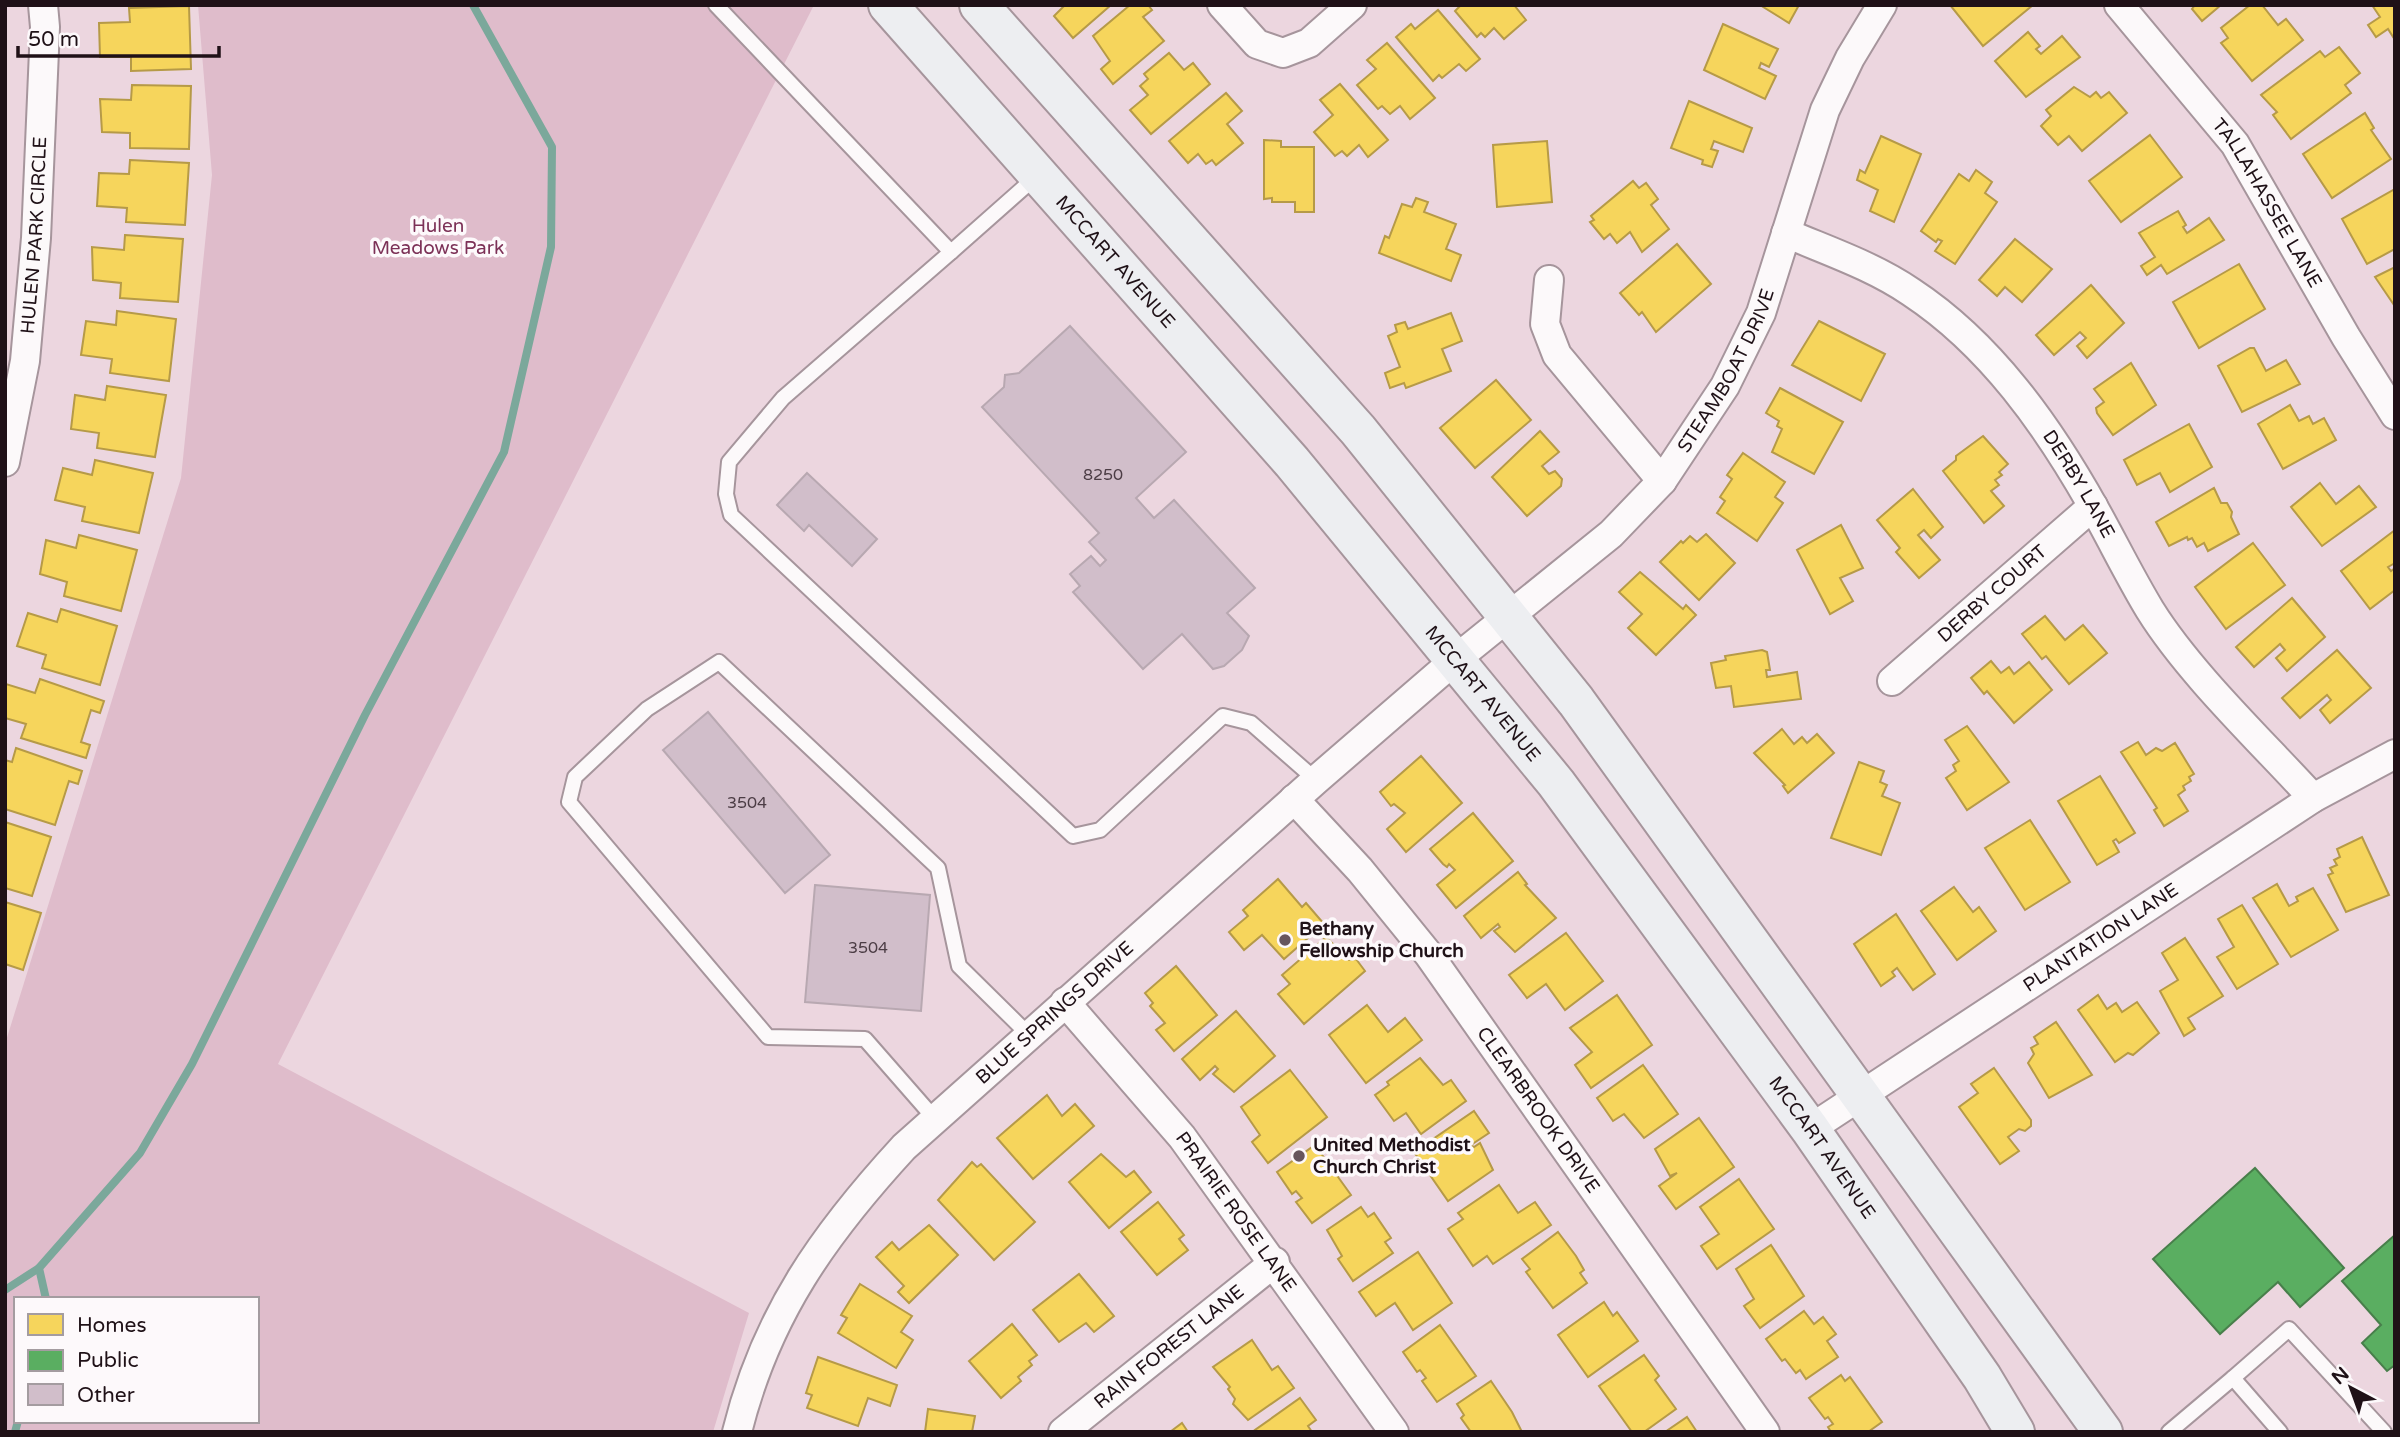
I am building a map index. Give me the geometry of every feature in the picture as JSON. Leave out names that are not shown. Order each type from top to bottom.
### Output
[{"type":"main road","name":"MCCART AVENUE","points":[[888,5],[1292,462],[1556,783],[1810,1129],[1982,1377],[2015,1432]]},
{"type":"main road","points":[[979,5],[1358,429],[1576,701],[2104,1432]]},
{"type":"street","name":"HULEN PARK CIRCLE","points":[[5,462],[25,361],[36,238],[45,27],[43,5]]},
{"type":"street","points":[[1222,5],[1257,44],[1283,53],[1309,43],[1352,5]]},
{"type":"street","name":"STEAMBOAT DRIVE","points":[[1456,659],[1611,534],[1662,481],[1725,386],[1760,313],[1825,110],[1850,58],[1882,5]]},
{"type":"street","name":"TALLAHASSEE LANE","points":[[2119,5],[2235,144],[2346,337],[2395,415]]},
{"type":"street","name":"DERBY LANE","points":[[1786,233],[1880,274],[1911,292],[1942,316],[1988,359],[2038,417],[2093,506],[2151,611],[2179,648],[2313,798]]},
{"type":"street","points":[[1549,280],[1545,324],[1557,355],[1662,481]]},
{"type":"street","name":"DERBY COURT","points":[[1892,681],[2093,506]]},
{"type":"street","name":"BLUE SPRINGS DRIVE","points":[[737,1432],[747,1394],[782,1307],[848,1208],[904,1147],[1294,799],[1456,659]]},
{"type":"street","name":"PLANTATION LANE","points":[[1810,1129],[2313,798],[2395,754]]},
{"type":"street","name":"CLEARBROOK DRIVE","points":[[1294,799],[1360,870],[1429,955],[1765,1432]]},
{"type":"street","name":"PRAIRIE ROSE LANE","points":[[1066,1002],[1182,1137],[1275,1262],[1394,1432]]},
{"type":"street","name":"RAIN FOREST LANE","points":[[1063,1432],[1275,1262]]},
{"type":"lane","points":[[716,5],[951,252]]},
{"type":"lane","points":[[1038,175],[783,398],[729,462],[726,494],[731,515],[1073,836],[1100,830],[1223,716],[1251,723],[1316,780]]},
{"type":"lane","points":[[935,1119],[864,1039],[768,1037],[569,802],[575,777],[647,709],[719,662],[938,869],[959,966],[1029,1035]]},
{"type":"lane","points":[[2169,1432],[2289,1329],[2384,1432]]},
{"type":"lane","points":[[2233,1378],[2280,1432]]},
{"type":"green space","name":"Hulen Meadows Park","points":[[198,5],[814,5],[278,1064],[749,1313],[713,1432],[5,1432],[5,1044],[181,478],[212,175]]},
{"type":"building: Homes","points":[[1065,5],[1111,5],[1073,38],[1054,16]]},
{"type":"building: Homes","points":[[1130,5],[1148,5],[1152,10],[1143,17],[1164,41],[1113,84],[1101,69],[1110,61],[1093,36]]},
{"type":"building: Homes","points":[[1461,5],[1514,5],[1526,20],[1504,39],[1494,28],[1485,37],[1481,33],[1477,37],[1455,11]]},
{"type":"building: Homes","points":[[1760,5],[1799,5],[1789,23]]},
{"type":"building: Homes","points":[[1950,5],[2033,5],[1983,46]]},
{"type":"building: Homes","points":[[2195,5],[2221,5],[2202,21],[2192,9]]},
{"type":"building: Homes","points":[[2250,5],[2262,5],[2278,25],[2286,19],[2303,40],[2252,81],[2221,43],[2228,38],[2221,28]]},
{"type":"building: Homes","points":[[2372,5],[2395,5],[2395,40],[2388,29],[2376,37],[2368,25],[2380,17]]},
{"type":"building: Homes","points":[[189,6],[191,69],[131,71],[131,57],[100,57],[99,23],[130,22],[129,8]]},
{"type":"building: Homes","points":[[1438,10],[1480,59],[1466,71],[1459,64],[1442,78],[1439,75],[1433,81],[1396,37],[1411,24],[1415,29]]},
{"type":"building: Homes","points":[[1723,24],[1778,49],[1769,67],[1761,63],[1759,68],[1776,76],[1765,99],[1704,70]]},
{"type":"building: Homes","points":[[2028,32],[2040,46],[2036,49],[2041,54],[2062,36],[2080,57],[2026,97],[1995,61]]},
{"type":"building: Homes","points":[[1387,43],[1435,98],[1410,119],[1400,106],[1390,114],[1382,106],[1378,109],[1357,85],[1376,69],[1367,60]]},
{"type":"building: Homes","points":[[2339,47],[2360,73],[2345,85],[2351,93],[2291,139],[2273,115],[2277,112],[2261,95],[2320,51],[2325,57]]},
{"type":"building: Homes","points":[[1169,53],[1184,70],[1193,63],[1210,84],[1151,134],[1130,110],[1148,95],[1140,86],[1148,79],[1144,74]]},
{"type":"building: Homes","points":[[1340,84],[1388,140],[1368,157],[1359,145],[1347,156],[1342,151],[1335,156],[1314,132],[1333,115],[1320,100]]},
{"type":"building: Homes","points":[[132,85],[191,86],[189,149],[130,148],[130,133],[102,132],[100,99],[131,100]]},
{"type":"building: Homes","points":[[2074,87],[2090,97],[2096,92],[2101,98],[2109,92],[2127,113],[2082,151],[2069,136],[2058,145],[2041,126],[2051,116],[2046,110]]},
{"type":"building: Homes","points":[[1226,93],[1242,111],[1227,124],[1243,143],[1216,165],[1212,160],[1206,164],[1198,154],[1188,163],[1169,141]]},
{"type":"building: Homes","points":[[1689,101],[1752,128],[1743,152],[1714,141],[1711,149],[1718,151],[1712,167],[1702,164],[1703,160],[1671,148]]},
{"type":"building: Homes","points":[[2365,113],[2374,128],[2371,130],[2391,159],[2332,198],[2303,154]]},
{"type":"building: Homes","points":[[2150,135],[2182,177],[2121,222],[2089,181]]},
{"type":"building: Homes","points":[[1881,136],[1921,154],[1894,222],[1870,211],[1878,190],[1857,180],[1860,170],[1865,173]]},
{"type":"building: Homes","points":[[1264,140],[1281,141],[1281,147],[1314,147],[1314,212],[1295,212],[1295,202],[1272,202],[1272,198],[1264,199]]},
{"type":"building: Homes","points":[[1547,141],[1552,202],[1497,207],[1493,145]]},
{"type":"building: Homes","points":[[130,160],[189,163],[185,225],[126,222],[127,208],[97,206],[99,173],[129,174]]},
{"type":"building: Homes","points":[[1976,170],[1992,182],[1985,193],[1997,202],[1955,264],[1935,251],[1942,241],[1938,239],[1936,242],[1921,231],[1959,174],[1969,181]]},
{"type":"building: Homes","points":[[1633,181],[1639,188],[1646,183],[1658,199],[1651,205],[1669,229],[1642,252],[1630,232],[1617,243],[1610,234],[1604,239],[1590,222],[1594,220],[1591,216]]},
{"type":"building: Homes","points":[[2395,189],[2395,249],[2367,264],[2342,219]]},
{"type":"building: Homes","points":[[1416,198],[1428,202],[1424,212],[1456,224],[1446,249],[1461,255],[1451,281],[1379,253],[1385,236],[1389,238],[1402,204],[1412,207]]},
{"type":"building: Homes","points":[[2178,211],[2186,225],[2183,227],[2187,233],[2209,218],[2224,240],[2167,274],[2161,265],[2147,275],[2141,266],[2155,257],[2139,233]]},
{"type":"building: Homes","points":[[125,235],[183,239],[178,302],[120,298],[121,283],[93,280],[92,247],[124,250]]},
{"type":"building: Homes","points":[[2015,239],[2052,269],[2022,302],[2005,287],[1997,296],[1979,280]]},
{"type":"building: Homes","points":[[1677,244],[1711,284],[1656,332],[1642,312],[1639,315],[1620,293]]},
{"type":"building: Homes","points":[[2239,264],[2265,309],[2199,348],[2173,302]]},
{"type":"building: Homes","points":[[2395,267],[2395,305],[2394,305],[2375,277]]},
{"type":"building: Homes","points":[[2091,285],[2124,323],[2087,358],[2077,346],[2086,338],[2080,332],[2054,355],[2036,335]]},
{"type":"building: Homes","points":[[117,311],[176,319],[169,381],[110,373],[112,359],[81,355],[86,321],[116,325]]},
{"type":"building: Homes","points":[[1451,313],[1462,341],[1442,349],[1451,371],[1406,388],[1404,383],[1390,388],[1385,373],[1400,367],[1388,336],[1397,332],[1395,325],[1405,322],[1408,329]]},
{"type":"building: Homes","points":[[1819,321],[1885,354],[1861,401],[1792,365]]},
{"type":"building: Homes","points":[[2254,348],[2266,371],[2286,360],[2300,384],[2242,412],[2218,366]]},
{"type":"building: Homes","points":[[2131,363],[2156,405],[2113,435],[2097,413],[2096,408],[2104,402],[2094,389]]},
{"type":"building: Homes","points":[[1496,380],[1531,420],[1475,468],[1440,428]]},
{"type":"building: Homes","points":[[107,386],[166,395],[155,457],[97,448],[99,433],[71,429],[75,395],[105,400]]},
{"type":"building: Homes","points":[[1780,388],[1843,422],[1814,474],[1772,452],[1782,429],[1777,426],[1779,421],[1766,413]]},
{"type":"building: Homes","points":[[2290,405],[2299,421],[2309,416],[2313,424],[2324,418],[2336,440],[2283,469],[2258,424]]},
{"type":"building: Homes","points":[[2189,424],[2212,467],[2170,492],[2160,473],[2137,485],[2124,460]]},
{"type":"building: Homes","points":[[1540,431],[1559,452],[1542,466],[1549,474],[1555,471],[1562,479],[1561,486],[1527,516],[1492,477]]},
{"type":"building: Homes","points":[[1983,436],[2008,464],[1999,472],[2002,475],[1995,480],[1999,485],[1991,491],[2004,506],[1984,523],[1943,471],[1956,460],[1956,456]]},
{"type":"building: Homes","points":[[1743,453],[1785,482],[1775,497],[1783,503],[1757,541],[1717,513],[1725,501],[1720,497],[1732,479],[1727,475]]},
{"type":"building: Homes","points":[[95,460],[153,473],[139,533],[82,521],[85,507],[55,500],[63,468],[92,475]]},
{"type":"building: Homes","points":[[2320,483],[2336,504],[2359,486],[2376,507],[2322,546],[2291,507]]},
{"type":"building: Homes","points":[[2214,488],[2221,503],[2227,503],[2232,512],[2231,517],[2239,534],[2208,551],[2204,543],[2197,547],[2192,538],[2188,540],[2187,537],[2169,546],[2156,522]]},
{"type":"building: Homes","points":[[1913,489],[1943,527],[1931,538],[1924,530],[1918,535],[1940,560],[1919,578],[1896,552],[1900,548],[1877,520]]},
{"type":"building: Homes","points":[[1841,525],[1863,568],[1840,578],[1853,601],[1830,614],[1797,550]]},
{"type":"building: Homes","points":[[2395,530],[2395,563],[2388,567],[2391,571],[2395,568],[2395,590],[2370,609],[2341,571]]},
{"type":"building: Homes","points":[[1706,534],[1735,563],[1699,600],[1660,562],[1681,541],[1683,543],[1690,536],[1697,542]]},
{"type":"building: Homes","points":[[79,535],[137,550],[121,611],[64,596],[67,582],[40,574],[46,540],[76,548]]},
{"type":"building: Homes","points":[[2253,543],[2285,585],[2226,629],[2195,587]]},
{"type":"building: Homes","points":[[1640,572],[1683,609],[1686,605],[1696,615],[1656,655],[1628,628],[1642,614],[1619,592]]},
{"type":"building: Homes","points":[[2292,598],[2325,637],[2287,671],[2276,658],[2285,650],[2280,644],[2254,667],[2236,647]]},
{"type":"building: Homes","points":[[61,609],[117,626],[100,685],[42,668],[46,655],[17,646],[28,613],[57,622]]},
{"type":"building: Homes","points":[[2045,616],[2065,640],[2083,625],[2107,653],[2069,684],[2046,656],[2042,659],[2022,634]]},
{"type":"building: Homes","points":[[1762,650],[1767,652],[1770,670],[1766,670],[1767,677],[1797,672],[1801,699],[1734,707],[1731,686],[1716,688],[1711,663],[1726,660],[1725,656]]},
{"type":"building: Homes","points":[[2337,650],[2371,688],[2330,723],[2320,710],[2331,700],[2327,695],[2300,718],[2282,698]]},
{"type":"building: Homes","points":[[1991,661],[2001,673],[2009,667],[2014,674],[2029,662],[2052,690],[2014,723],[1987,691],[1984,694],[1971,678]]},
{"type":"building: Homes","points":[[40,679],[104,701],[100,713],[91,710],[81,742],[90,745],[86,758],[21,738],[26,724],[5,718],[6,684],[35,693]]},
{"type":"building: Homes","points":[[1967,726],[2009,782],[1967,810],[1946,778],[1956,771],[1953,765],[1959,761],[1945,740]]},
{"type":"building: Homes","points":[[1782,729],[1794,744],[1802,737],[1807,743],[1817,734],[1834,753],[1788,793],[1783,786],[1785,785],[1754,753]]},
{"type":"building: Homes","points":[[2138,742],[2146,755],[2156,748],[2162,751],[2175,743],[2194,774],[2189,777],[2191,781],[2183,786],[2185,790],[2178,795],[2188,811],[2164,826],[2154,810],[2157,808],[2121,752]]},
{"type":"building: Homes","points":[[16,748],[82,771],[78,784],[69,781],[55,825],[5,809],[5,760],[12,762]]},
{"type":"building: Homes","points":[[1421,756],[1462,803],[1406,852],[1387,829],[1405,813],[1394,804],[1391,806],[1380,792]]},
{"type":"building: Homes","points":[[1859,762],[1884,771],[1880,782],[1887,785],[1882,796],[1900,803],[1881,855],[1831,838]]},
{"type":"building: Homes","points":[[2100,776],[2135,833],[2119,843],[2116,839],[2113,841],[2119,852],[2097,865],[2058,801]]},
{"type":"building: Homes","points":[[1473,813],[1513,861],[1456,908],[1437,885],[1455,870],[1449,864],[1447,867],[1443,864],[1430,849]]},
{"type":"building: Homes","points":[[2030,820],[2070,882],[2025,910],[1985,848]]},
{"type":"building: Homes","points":[[5,822],[51,837],[32,896],[5,888]]},
{"type":"building: Homes","points":[[2362,837],[2389,895],[2346,912],[2328,875],[2333,873],[2330,868],[2337,865],[2334,860],[2340,857],[2337,849]]},
{"type":"building: Homes","points":[[1518,872],[1527,884],[1525,885],[1556,918],[1515,952],[1494,931],[1500,927],[1498,924],[1481,938],[1464,916]]},
{"type":"building: Homes","points":[[1278,879],[1302,907],[1306,903],[1324,924],[1284,959],[1262,935],[1244,950],[1229,932],[1248,916],[1243,910]]},
{"type":"building: Homes","points":[[2277,884],[2289,906],[2298,901],[2296,897],[2313,888],[2338,930],[2291,957],[2253,898]]},
{"type":"building: Homes","points":[[1954,887],[1973,912],[1979,907],[1996,931],[1957,960],[1921,911]]},
{"type":"building: Homes","points":[[5,902],[41,913],[23,970],[5,964]]},
{"type":"building: Homes","points":[[2242,905],[2278,964],[2237,989],[2217,957],[2234,947],[2218,919]]},
{"type":"building: Homes","points":[[1896,914],[1935,974],[1913,990],[1897,968],[1892,972],[1895,976],[1881,986],[1854,944]]},
{"type":"building: Homes","points":[[1566,933],[1603,981],[1565,1010],[1546,984],[1527,998],[1509,975]]},
{"type":"building: Homes","points":[[1326,937],[1349,960],[1356,959],[1365,971],[1304,1024],[1278,994],[1290,984],[1282,975]]},
{"type":"building: Homes","points":[[2185,938],[2223,996],[2188,1018],[2195,1029],[2184,1036],[2160,991],[2178,980],[2162,953]]},
{"type":"building: Homes","points":[[1176,966],[1217,1015],[1174,1051],[1156,1030],[1165,1023],[1150,1006],[1153,1003],[1145,993]]},
{"type":"building: Homes","points":[[1617,995],[1652,1045],[1591,1088],[1575,1065],[1592,1052],[1570,1028]]},
{"type":"building: Homes","points":[[2098,995],[2107,1009],[2116,1003],[2122,1012],[2137,1002],[2159,1033],[2133,1055],[2128,1053],[2115,1062],[2078,1010]]},
{"type":"building: Homes","points":[[1367,1005],[1388,1032],[1405,1018],[1422,1040],[1366,1083],[1329,1035]]},
{"type":"building: Homes","points":[[1236,1011],[1275,1056],[1234,1092],[1213,1074],[1218,1069],[1215,1066],[1200,1080],[1182,1059]]},
{"type":"building: Homes","points":[[2056,1022],[2092,1075],[2049,1098],[2028,1063],[2034,1054],[2031,1048],[2038,1044],[2034,1037]]},
{"type":"building: Homes","points":[[1420,1058],[1443,1085],[1451,1080],[1466,1101],[1421,1134],[1406,1113],[1394,1121],[1375,1095],[1389,1085],[1387,1082]]},
{"type":"building: Homes","points":[[1643,1065],[1678,1114],[1644,1138],[1624,1114],[1613,1121],[1597,1098]]},
{"type":"building: Homes","points":[[1994,1068],[2031,1120],[2031,1126],[2025,1131],[2019,1129],[2008,1137],[2019,1151],[2000,1164],[1959,1107],[1978,1093],[1971,1084]]},
{"type":"building: Homes","points":[[1290,1070],[1327,1117],[1268,1163],[1252,1142],[1260,1135],[1241,1107]]},
{"type":"building: Homes","points":[[1047,1095],[1062,1116],[1075,1104],[1094,1126],[1033,1179],[997,1138]]},
{"type":"building: Homes","points":[[1474,1111],[1489,1133],[1471,1145],[1474,1147],[1480,1143],[1493,1170],[1448,1201],[1414,1152]]},
{"type":"building: Homes","points":[[1699,1118],[1734,1167],[1676,1209],[1659,1186],[1677,1173],[1670,1176],[1655,1149]]},
{"type":"building: Homes","points":[[1315,1145],[1351,1195],[1312,1223],[1296,1202],[1302,1198],[1296,1191],[1292,1194],[1277,1172]]},
{"type":"building: Homes","points":[[1101,1154],[1126,1177],[1134,1171],[1151,1192],[1109,1228],[1069,1182]]},
{"type":"building: Homes","points":[[972,1162],[977,1167],[981,1164],[1035,1222],[994,1260],[938,1200]]},
{"type":"building: Homes","points":[[1739,1179],[1774,1229],[1717,1269],[1701,1246],[1719,1234],[1700,1207]]},
{"type":"building: Homes","points":[[1499,1185],[1518,1213],[1535,1202],[1551,1225],[1493,1264],[1487,1256],[1473,1266],[1448,1229],[1463,1219],[1458,1213]]},
{"type":"building: Homes","points":[[1158,1202],[1184,1235],[1179,1239],[1188,1250],[1157,1275],[1121,1232]]},
{"type":"building: Homes","points":[[1361,1207],[1368,1217],[1374,1213],[1391,1238],[1385,1242],[1393,1253],[1353,1281],[1338,1259],[1342,1256],[1327,1230]]},
{"type":"building: Homes","points":[[929,1225],[958,1255],[909,1303],[898,1292],[904,1286],[876,1257],[892,1242],[899,1250]]},
{"type":"building: Homes","points":[[1558,1232],[1584,1270],[1580,1273],[1587,1283],[1553,1308],[1526,1272],[1530,1269],[1522,1259]]},
{"type":"building: Homes","points":[[1771,1245],[1804,1296],[1760,1328],[1744,1306],[1754,1299],[1736,1269]]},
{"type":"building: Homes","points":[[1418,1252],[1452,1303],[1413,1330],[1395,1303],[1376,1316],[1359,1292]]},
{"type":"building: Homes","points":[[1079,1274],[1114,1316],[1094,1332],[1086,1323],[1059,1342],[1033,1310]]},
{"type":"building: Homes","points":[[860,1284],[912,1316],[901,1332],[913,1340],[896,1368],[838,1333],[847,1318],[841,1315]]},
{"type":"building: Homes","points":[[1604,1302],[1613,1316],[1617,1312],[1638,1341],[1588,1377],[1558,1335]]},
{"type":"building: Homes","points":[[1804,1311],[1814,1324],[1823,1317],[1836,1334],[1827,1341],[1838,1357],[1806,1379],[1800,1370],[1796,1373],[1785,1359],[1782,1361],[1766,1339]]},
{"type":"building: Homes","points":[[1012,1324],[1037,1355],[1029,1361],[1032,1365],[1018,1377],[1021,1381],[1001,1398],[969,1361]]},
{"type":"building: Homes","points":[[1440,1325],[1476,1376],[1437,1402],[1422,1381],[1426,1378],[1420,1370],[1417,1372],[1403,1352]]},
{"type":"building: Homes","points":[[1252,1340],[1272,1370],[1278,1366],[1294,1388],[1248,1420],[1233,1404],[1235,1399],[1228,1389],[1230,1387],[1213,1367]]},
{"type":"building: Homes","points":[[1644,1355],[1659,1376],[1655,1380],[1676,1409],[1644,1432],[1632,1432],[1599,1386]]},
{"type":"building: Homes","points":[[818,1357],[897,1385],[890,1406],[868,1398],[858,1426],[807,1408],[812,1395],[806,1393]]},
{"type":"building: Homes","points":[[1841,1375],[1845,1381],[1850,1377],[1882,1422],[1868,1432],[1831,1432],[1828,1427],[1833,1424],[1828,1417],[1825,1419],[1809,1398]]},
{"type":"building: Homes","points":[[1491,1381],[1522,1432],[1471,1432],[1461,1418],[1464,1415],[1457,1404]]},
{"type":"building: Homes","points":[[1300,1398],[1316,1420],[1308,1426],[1312,1432],[1255,1430]]},
{"type":"building: Homes","points":[[928,1409],[975,1416],[972,1432],[925,1432]]},
{"type":"building: Homes","points":[[1687,1417],[1697,1432],[1665,1432]]},
{"type":"building: Homes","points":[[1182,1423],[1188,1432],[1170,1432]]},
{"type":"building: Public","points":[[2255,1168],[2344,1268],[2300,1307],[2278,1282],[2220,1334],[2153,1259]]},
{"type":"building: Public","points":[[2395,1235],[2395,1365],[2387,1371],[2362,1343],[2381,1325],[2342,1281]]},
{"type":"building: Other","points":[[1070,326],[1186,452],[1136,498],[1154,518],[1174,500],[1255,588],[1227,613],[1249,636],[1242,650],[1224,666],[1213,669],[1182,634],[1143,669],[1073,592],[1080,586],[1070,574],[1091,556],[1100,566],[1106,560],[1089,542],[1099,533],[982,407],[1004,387],[1005,375],[1019,373]]},
{"type":"building: Other","points":[[807,473],[877,539],[852,566],[809,525],[804,531],[777,505]]},
{"type":"building: Other","points":[[708,712],[830,855],[785,893],[663,750]]},
{"type":"building: Other","points":[[815,885],[930,895],[921,1011],[805,1002]]},
{"type":"waterway","points":[[46,1297],[39,1268],[140,1153],[192,1064],[365,715],[504,452],[551,247],[552,147],[473,5]]},
{"type":"waterway","points":[[5,1290],[39,1268]]},
{"type":"waterway","points":[[15,1432],[17,1423]]},
{"type":"place","name":"Bethany Fellowship Church","points":[[1285,940]]},
{"type":"place","name":"United Methodist Church Christ","points":[[1299,1156]]}]
